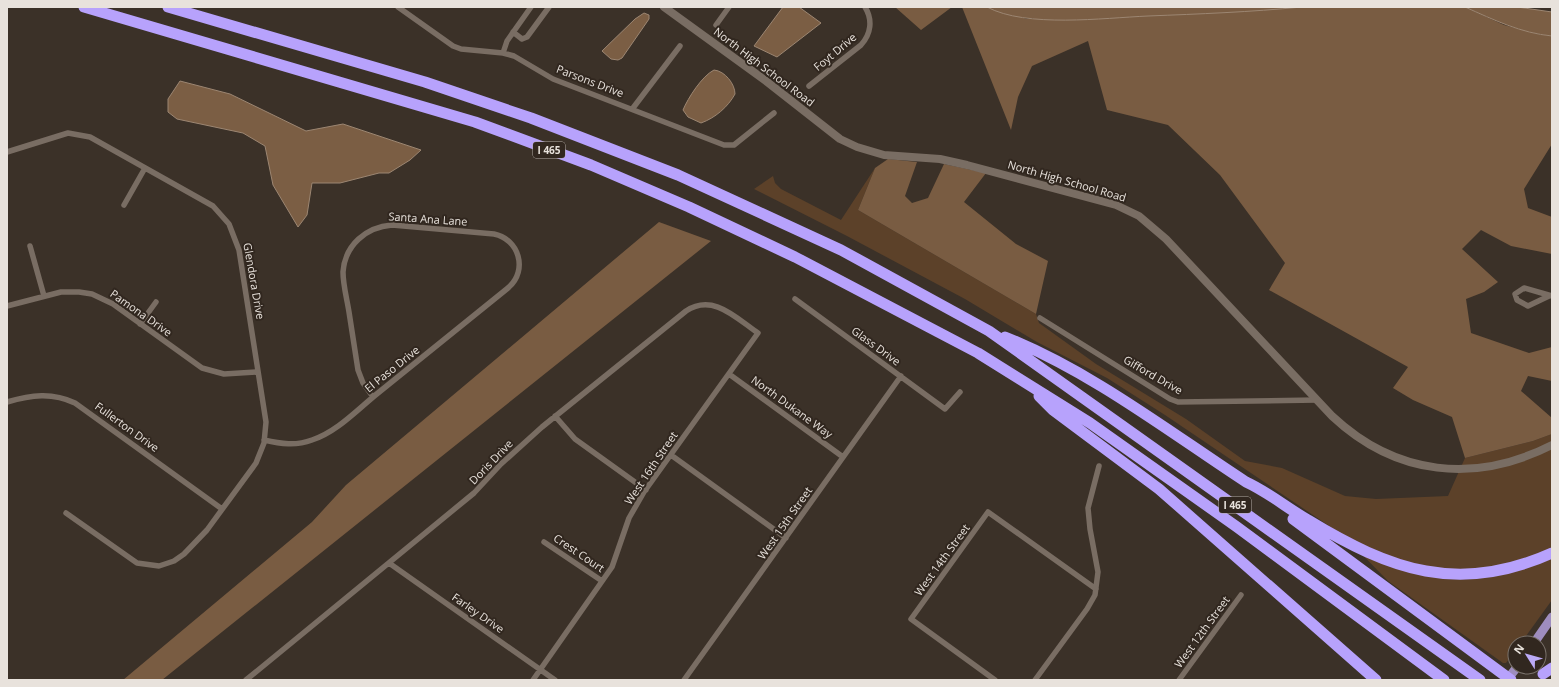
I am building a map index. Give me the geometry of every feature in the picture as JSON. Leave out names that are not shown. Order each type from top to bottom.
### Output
[{"type":"highway","name":"I 465","points":[[84,7],[475,122],[591,166],[744,232],[814,266],[978,353],[1023,380],[1127,448],[1444,680]]},
{"type":"highway","name":"I 465","points":[[168,7],[433,84],[616,149],[709,188],[801,230],[882,271],[989,331],[1480,680]]},
{"type":"highway","points":[[989,331],[1039,351],[1118,396],[1246,482],[1257,487],[1321,528],[1366,553],[1398,565],[1417,569],[1460,574],[1492,571],[1524,564],[1552,553]]},
{"type":"highway","points":[[1023,380],[1053,410],[1136,471],[1200,523],[1376,680]]},
{"type":"highway","points":[[1246,482],[1254,491],[1507,671]]},
{"type":"main road","points":[[1540,635],[1552,617]]},
{"type":"street","name":"Parsons Drive","points":[[398,7],[453,46],[465,50],[503,53],[518,58],[553,79],[632,108],[727,146],[734,145],[774,113]]},
{"type":"street","points":[[503,53],[512,32],[531,7]]},
{"type":"street","points":[[512,32],[522,38],[527,37],[549,7]]},
{"type":"street","name":"North High School Road","points":[[664,7],[766,81],[840,139],[856,147],[884,154],[940,160],[967,165],[1116,205],[1139,216],[1166,239],[1342,426],[1368,444],[1400,459],[1428,467],[1462,470],[1491,467],[1509,462],[1552,445]]},
{"type":"street","points":[[716,25],[729,7]]},
{"type":"street","name":"Foyt Drive","points":[[809,86],[861,45],[867,38],[870,22],[865,7]]},
{"type":"street","points":[[632,108],[680,46]]},
{"type":"street","name":"Glendora Drive","points":[[7,152],[56,136],[74,134],[92,138],[207,202],[222,214],[230,224],[239,250],[265,417],[264,440],[256,463],[207,530],[184,554],[168,564],[156,566],[143,565],[131,560],[66,513]]},
{"type":"street","points":[[124,205],[145,168]]},
{"type":"street","name":"Santa Ana Lane","points":[[373,397],[363,383],[358,370],[343,278],[347,256],[359,238],[378,227],[392,225],[494,234],[506,239],[516,251],[519,263],[517,276]]},
{"type":"street","points":[[30,246],[44,296]]},
{"type":"street","name":"El Paso Drive","points":[[264,440],[288,444],[313,440],[335,428],[509,287],[517,276]]},
{"type":"street","points":[[1524,288],[1551,296],[1528,306],[1521,304],[1517,300],[1516,294],[1524,288]]},
{"type":"street","name":"Pamona Drive","points":[[7,306],[66,291],[96,295],[110,302],[208,371],[230,375],[258,372]]},
{"type":"street","name":"Glass Drive","points":[[794,299],[946,409],[960,392]]},
{"type":"street","points":[[140,324],[156,302]]},
{"type":"street","name":"Doris Drive","points":[[246,680],[474,494],[514,452],[555,416],[686,311],[697,305],[710,304],[719,306],[758,333]]},
{"type":"street","name":"Gifford Drive","points":[[1040,318],[1170,399],[1178,402],[1317,400]]},
{"type":"street","name":"West 16th Street","points":[[533,680],[612,567],[629,518],[646,490],[758,333]]},
{"type":"street","name":"North Dukane Way","points":[[729,374],[844,457]]},
{"type":"street","name":"West 15th Street","points":[[684,680],[901,376]]},
{"type":"street","name":"Fullerton Drive","points":[[7,402],[26,396],[45,395],[61,398],[75,403],[222,509]]},
{"type":"street","points":[[555,416],[566,430],[580,443],[646,490]]},
{"type":"street","points":[[671,455],[786,538]]},
{"type":"street","points":[[1035,680],[1088,609],[1096,588],[1097,567],[1088,508],[1099,466]]},
{"type":"street","name":"West 14th Street","points":[[995,680],[911,619],[988,512],[1096,588]]},
{"type":"street","name":"Crest Court","points":[[544,542],[602,581]]},
{"type":"street","name":"Farley Drive","points":[[390,562],[555,680]]},
{"type":"street","name":"West 12th Street","points":[[1179,680],[1241,595]]},
{"type":"shaded area","points":[[783,7],[799,7],[821,23],[777,57],[754,46]]},
{"type":"shaded area","points":[[895,7],[952,7],[921,30]]},
{"type":"shaded area","points":[[962,7],[987,7],[1027,19],[1082,19],[1269,7],[1465,7],[1504,25],[1552,36],[1552,144],[1524,189],[1528,208],[1552,217],[1552,254],[1511,246],[1481,230],[1462,249],[1498,282],[1484,292],[1466,299],[1471,333],[1529,353],[1552,347],[1552,381],[1528,376],[1521,391],[1552,418],[1552,434],[1533,441],[1465,458],[1452,417],[1413,400],[1393,388],[1408,367],[1269,290],[1285,263],[1220,175],[1168,125],[1107,110],[1088,41],[1032,66],[1018,97],[1011,130]]},
{"type":"shaded area","points":[[987,7],[1302,7],[1225,13],[1088,20],[1043,20],[1022,18]]},
{"type":"shaded area","points":[[1465,7],[1517,7],[1552,12],[1552,36],[1518,29]]},
{"type":"shaded area","points":[[644,13],[649,15],[649,19],[622,58],[618,60],[611,59],[602,51],[635,19]]},
{"type":"shaded area","points":[[714,70],[722,73],[729,79],[735,90],[735,94],[721,112],[701,123],[688,117],[683,110],[696,88],[709,73]]},
{"type":"shaded area","points":[[180,81],[230,94],[306,131],[343,124],[421,150],[410,160],[389,173],[379,173],[340,183],[312,183],[307,215],[298,227],[273,185],[265,146],[243,133],[177,119],[168,112],[168,99]]},
{"type":"shaded area","points":[[888,159],[917,162],[905,196],[912,203],[928,198],[944,164],[986,173],[964,202],[1016,244],[1048,261],[1036,314],[858,210],[875,168]]},
{"type":"shaded area","points":[[875,168],[858,210],[1036,314],[1039,323],[1096,364],[1186,419],[1245,461],[1282,468],[1345,496],[1376,499],[1448,496],[1465,458],[1533,441],[1552,434],[1552,600],[1527,635],[1507,635],[1507,662],[1503,663],[1388,581],[1344,536],[1165,415],[1107,378],[1037,342],[965,299],[847,236],[754,189],[773,176],[775,183],[781,189],[841,220]]},
{"type":"shaded area","points":[[659,222],[711,241],[162,680],[123,680],[312,522],[346,485]]}]
